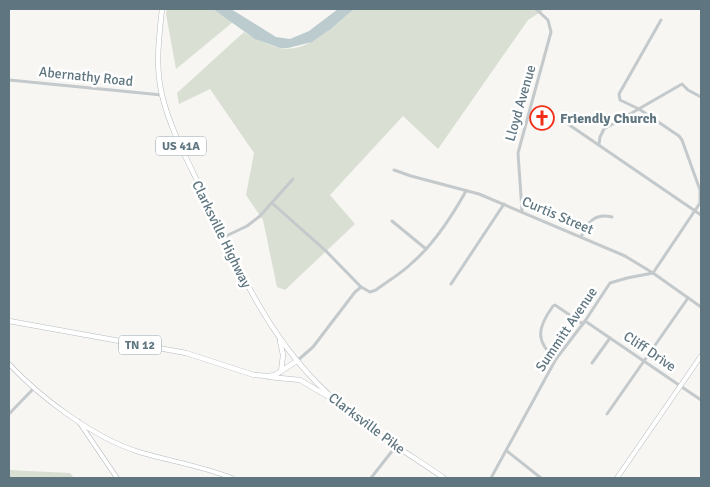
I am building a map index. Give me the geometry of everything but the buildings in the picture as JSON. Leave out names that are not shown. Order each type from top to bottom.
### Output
[{"type":"main road","name":"Clarksville Highway","points":[[162,11],[158,42],[158,61],[162,95],[172,126],[254,298],[280,339],[297,361]]},
{"type":"main road","name":"TN 12","points":[[9,321],[186,353],[254,376],[268,376],[281,372],[297,361]]},
{"type":"main road","points":[[280,339],[283,355],[281,372]]},
{"type":"main road","name":"Clarksville Pike","points":[[297,361],[336,401],[364,424],[444,478]]},
{"type":"main road","points":[[268,376],[300,380],[336,401]]},
{"type":"street","name":"Lloyd Avenue","points":[[522,211],[518,153],[551,32],[548,20],[536,9]]},
{"type":"street","points":[[653,273],[700,203],[700,190],[682,140],[674,132],[639,109],[620,100],[619,94],[661,20]]},
{"type":"street","name":"Abernathy Road","points":[[9,80],[162,95]]},
{"type":"street","points":[[599,144],[604,129],[682,84],[688,90],[701,97]]},
{"type":"street","points":[[565,122],[701,214]]},
{"type":"street","name":"Curtis Street","points":[[394,170],[479,194],[625,256],[701,307]]},
{"type":"street","points":[[224,237],[247,226],[260,216],[293,179]]},
{"type":"street","points":[[272,203],[326,251],[361,287],[370,292],[376,290],[413,263],[426,249],[456,208],[466,190]]},
{"type":"street","points":[[451,284],[504,204]]},
{"type":"street","points":[[581,237],[588,222],[593,218],[605,215],[612,217]]},
{"type":"street","points":[[392,221],[426,249]]},
{"type":"street","name":"Summitt Avenue","points":[[491,478],[556,359],[610,283],[653,273]]},
{"type":"street","points":[[297,361],[313,346],[361,287]]},
{"type":"street","points":[[608,414],[688,298]]},
{"type":"street","name":"Cliff Drive","points":[[556,359],[547,351],[541,339],[540,329],[542,321],[555,305],[610,338],[701,400]]},
{"type":"street","points":[[592,363],[610,338]]},
{"type":"street","points":[[617,478],[701,356]]},
{"type":"street","points":[[9,364],[35,388],[80,423],[121,446],[232,478]]},
{"type":"street","points":[[9,414],[35,388]]},
{"type":"street","points":[[80,423],[117,478]]},
{"type":"street","points":[[371,478],[396,446]]},
{"type":"street","points":[[506,450],[542,478]]},
{"type":"shaded area","points":[[167,9],[213,9],[233,22],[176,69],[166,14]]},
{"type":"shaded area","points":[[213,9],[231,9],[276,37],[290,39],[309,31],[338,9],[354,9],[331,29],[312,42],[280,48],[255,39]]},
{"type":"shaded area","points":[[354,9],[545,9],[528,20],[438,149],[403,116],[330,195],[355,224],[285,290],[277,287],[263,220],[246,195],[254,153],[210,89],[179,104],[177,93],[244,32],[276,47],[290,49],[300,47],[320,37]]},
{"type":"shaded area","points":[[9,470],[70,473],[74,478],[9,478]]},
{"type":"place","name":"Friendly Church","points":[[542,118]]}]
